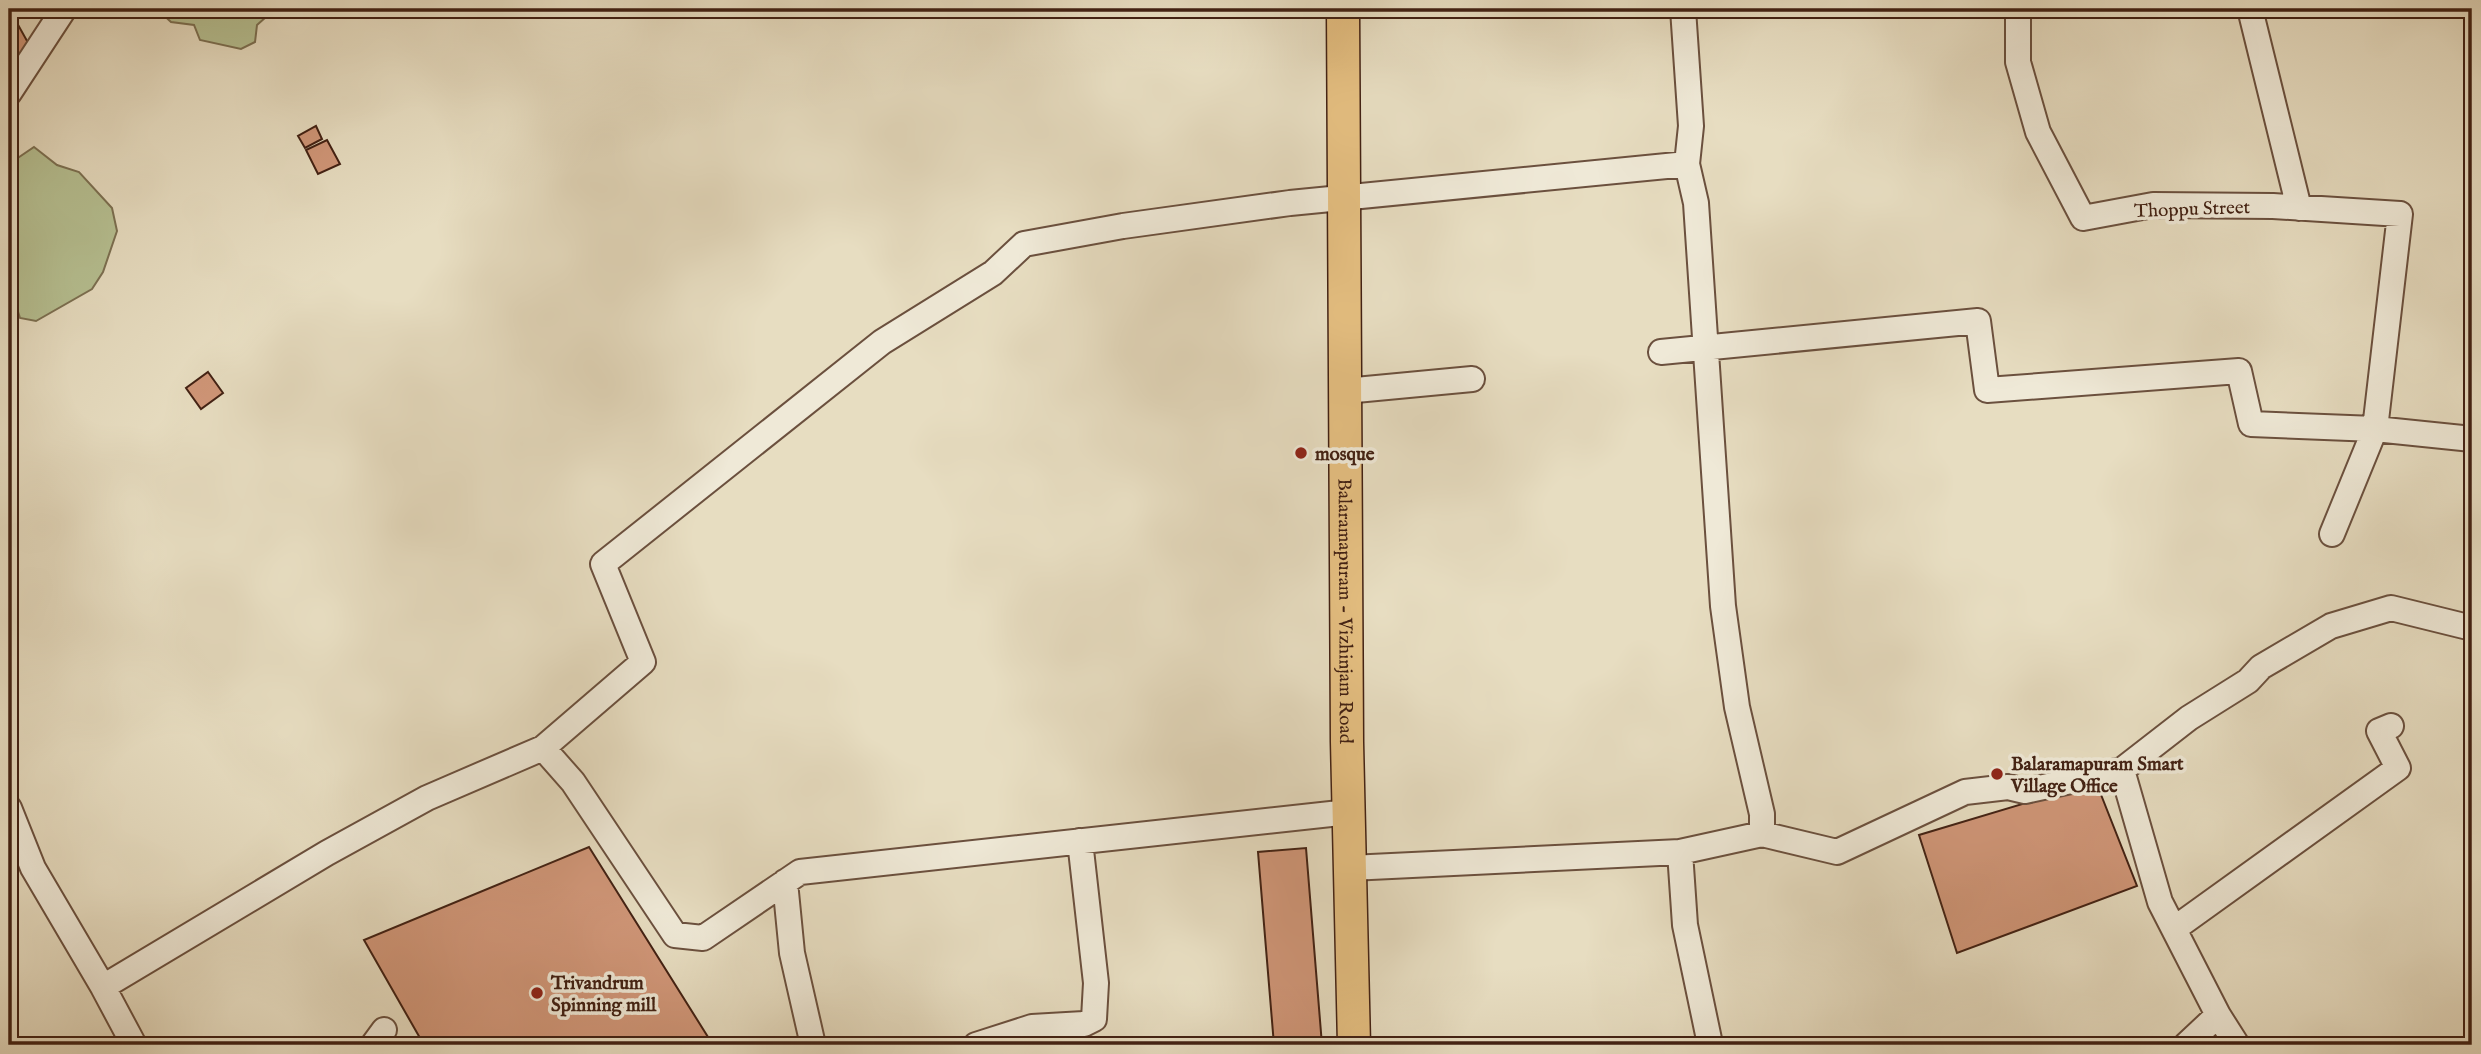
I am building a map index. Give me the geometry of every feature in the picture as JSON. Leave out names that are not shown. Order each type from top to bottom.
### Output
[{"type":"main road","name":"Balaramapuram - Vizhinjam Road","points":[[1343,9],[1349,812],[1354,1045]]},
{"type":"street","points":[[9,93],[64,9]]},
{"type":"street","points":[[1683,9],[1692,126],[1687,164],[1696,203],[1723,606],[1737,707],[1762,814],[1762,834]]},
{"type":"street","name":"Thoppu Street","points":[[2018,9],[2018,62],[2038,132],[2083,218],[2153,205],[2299,208]]},
{"type":"street","points":[[2250,9],[2299,208],[2400,214],[2375,429],[2332,534]]},
{"type":"street","points":[[103,987],[327,853],[416,804],[496,766],[543,748],[643,662],[603,564],[882,342],[993,273],[1024,244],[1123,226],[1344,197],[1687,164]]},
{"type":"street","points":[[1661,352],[1978,321],[1987,390],[2239,370],[2250,424],[2375,429],[2472,439]]},
{"type":"street","points":[[1345,391],[1472,379]]},
{"type":"street","points":[[1350,868],[1680,852],[1762,834],[1837,852],[1965,792],[2008,787],[2025,791],[2122,770],[2189,718],[2248,681],[2261,667],[2331,626],[2391,608],[2472,628]]},
{"type":"street","points":[[2174,929],[2398,768],[2379,731],[2391,726]]},
{"type":"street","points":[[543,748],[573,782],[675,935],[703,938],[800,872],[1349,812]]},
{"type":"street","points":[[2122,770],[2160,902],[2218,1015],[2237,1045]]},
{"type":"street","points":[[9,808],[33,868],[134,1045]]},
{"type":"street","points":[[976,1045],[1032,1027],[1084,1024],[1094,1019],[1096,983],[1080,841]]},
{"type":"street","points":[[1680,852],[1685,925],[1710,1044]]},
{"type":"street","points":[[785,882],[792,953],[813,1045]]},
{"type":"street","points":[[2186,1045],[2218,1015]]},
{"type":"green space","points":[[157,9],[275,9],[257,25],[255,42],[241,49],[200,40],[194,25],[171,22]]},
{"type":"green space","points":[[34,147],[57,165],[79,172],[112,208],[117,231],[103,272],[92,289],[36,321],[20,318],[9,283],[9,164]]},
{"type":"building","points":[[12,14],[31,48],[15,57],[9,46],[9,16]]},
{"type":"building","points":[[316,126],[322,139],[305,148],[298,136]]},
{"type":"building","points":[[327,140],[340,164],[318,174],[306,150]]},
{"type":"building","points":[[208,372],[223,393],[201,409],[186,388]]},
{"type":"building","points":[[2096,782],[2137,886],[1957,953],[1919,835]]},
{"type":"building","name":"Trivandrum Spinning mill","points":[[589,847],[713,1045],[424,1045],[364,940]]},
{"type":"building","points":[[1306,848],[1322,1045],[1274,1045],[1258,852]]},
{"type":"place","name":"mosque","points":[[1301,453]]},
{"type":"place","name":"Balaramapuram Smart Village Office","points":[[1997,774]]},
{"type":"place","name":"Trivandrum Spinning mill","points":[[537,993]]}]
